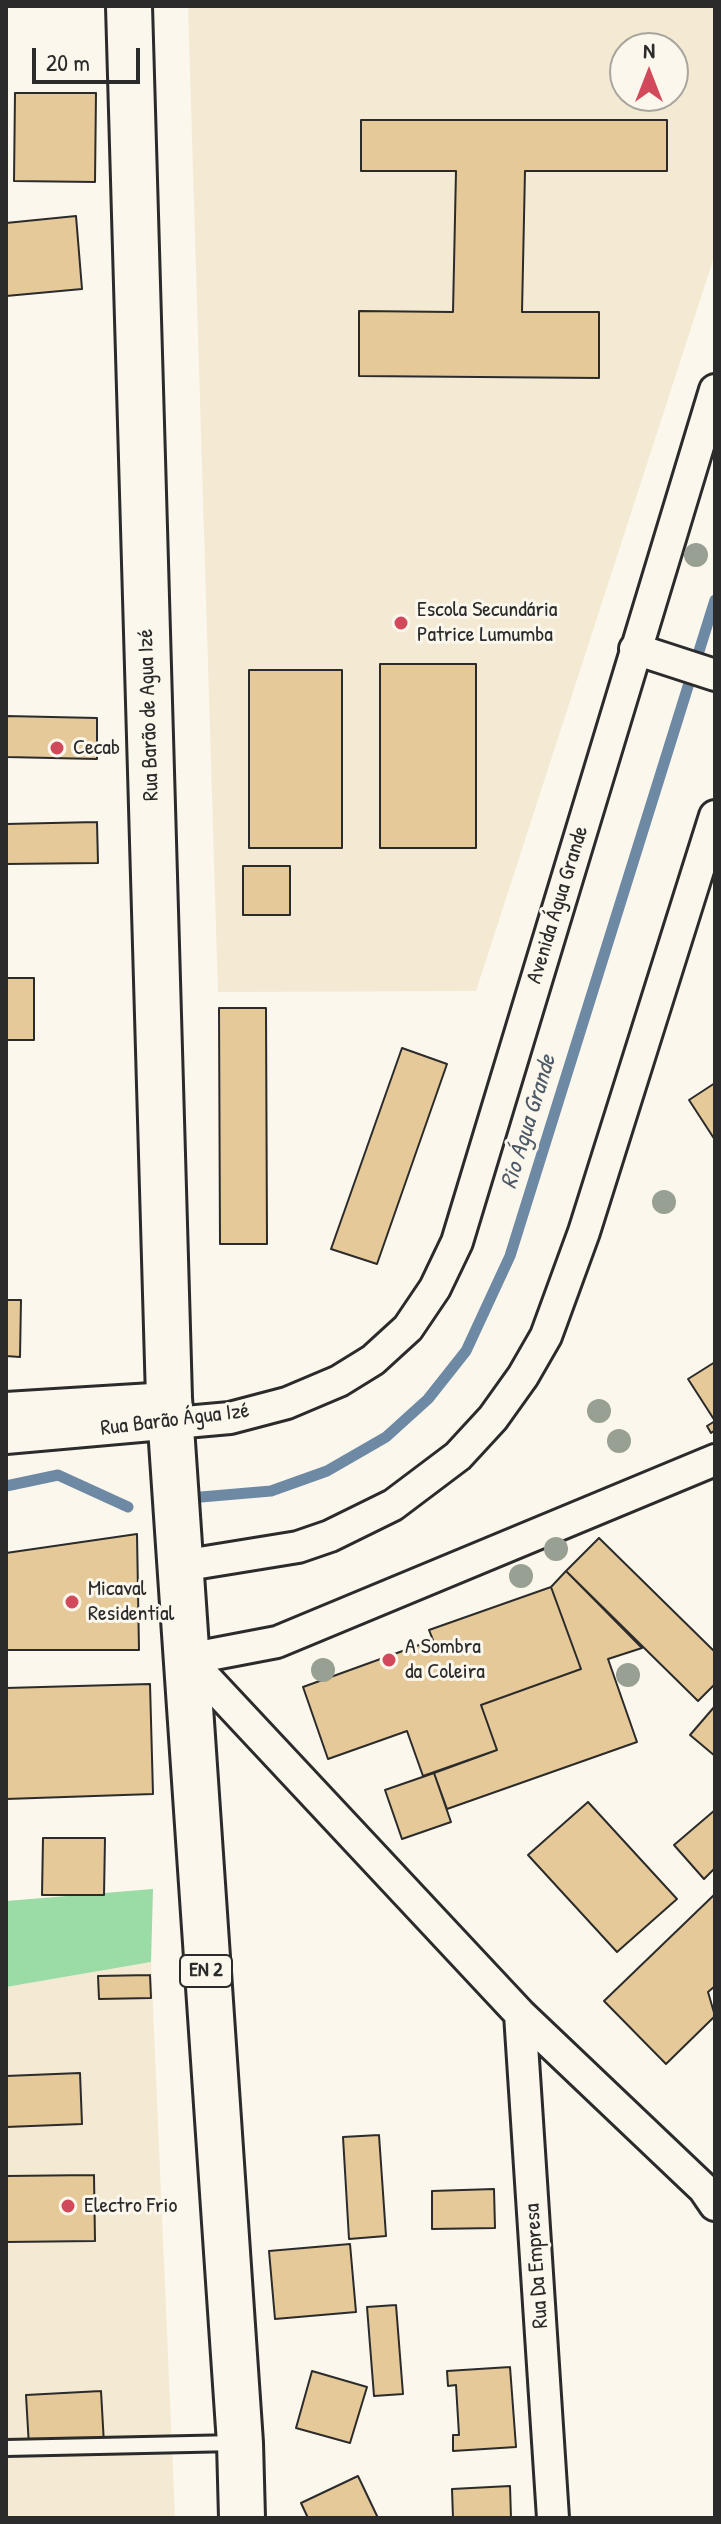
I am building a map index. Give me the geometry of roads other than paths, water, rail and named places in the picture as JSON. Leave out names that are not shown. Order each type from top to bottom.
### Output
[{"type":"main road","name":"Rua Barão de Agua Izé","points":[[129,6],[170,1411]]},
{"type":"main road","name":"EN 2","points":[[170,1411],[240,2443],[242,2518]]},
{"type":"street","name":"Avenida Água Grande","points":[[339,1381],[373,1360],[408,1328],[435,1288],[457,1242],[649,653],[715,390]]},
{"type":"street","points":[[649,653],[714,675]]},
{"type":"street","points":[[181,1566],[298,1547],[382,1511],[458,1456],[493,1418],[516,1386],[546,1336],[584,1232],[715,816]]},
{"type":"street","name":"Rua Barão Água Izé","points":[[6,1408],[170,1411],[230,1418],[287,1403],[339,1381]]},
{"type":"street","name":"Rua Barão Água Izé","points":[[6,1438],[170,1411]]},
{"type":"street","points":[[188,1659],[277,1642],[715,1460]]},
{"type":"street","points":[[188,1659],[520,2014],[704,2189],[715,2205]]},
{"type":"street","name":"Rua Da Empresa","points":[[520,2014],[553,2518]]},
{"type":"lane","points":[[6,2448],[240,2443]]},
{"type":"waterway","name":"Rio Água Grande","points":[[201,1497],[271,1491],[327,1471],[386,1437],[428,1399],[466,1351],[510,1256],[715,600]]},
{"type":"waterway","points":[[6,1486],[58,1475],[128,1507]]},
{"type":"place","name":"Escola Secundária Patrice Lumumba","points":[[401,623]]},
{"type":"place","name":"Cecab","points":[[57,748]]},
{"type":"place","name":"Micaval Residential","points":[[72,1602]]},
{"type":"place","name":"A Sombra da Coleira","points":[[389,1660]]},
{"type":"place","name":"Electro Frio","points":[[68,2206]]}]
